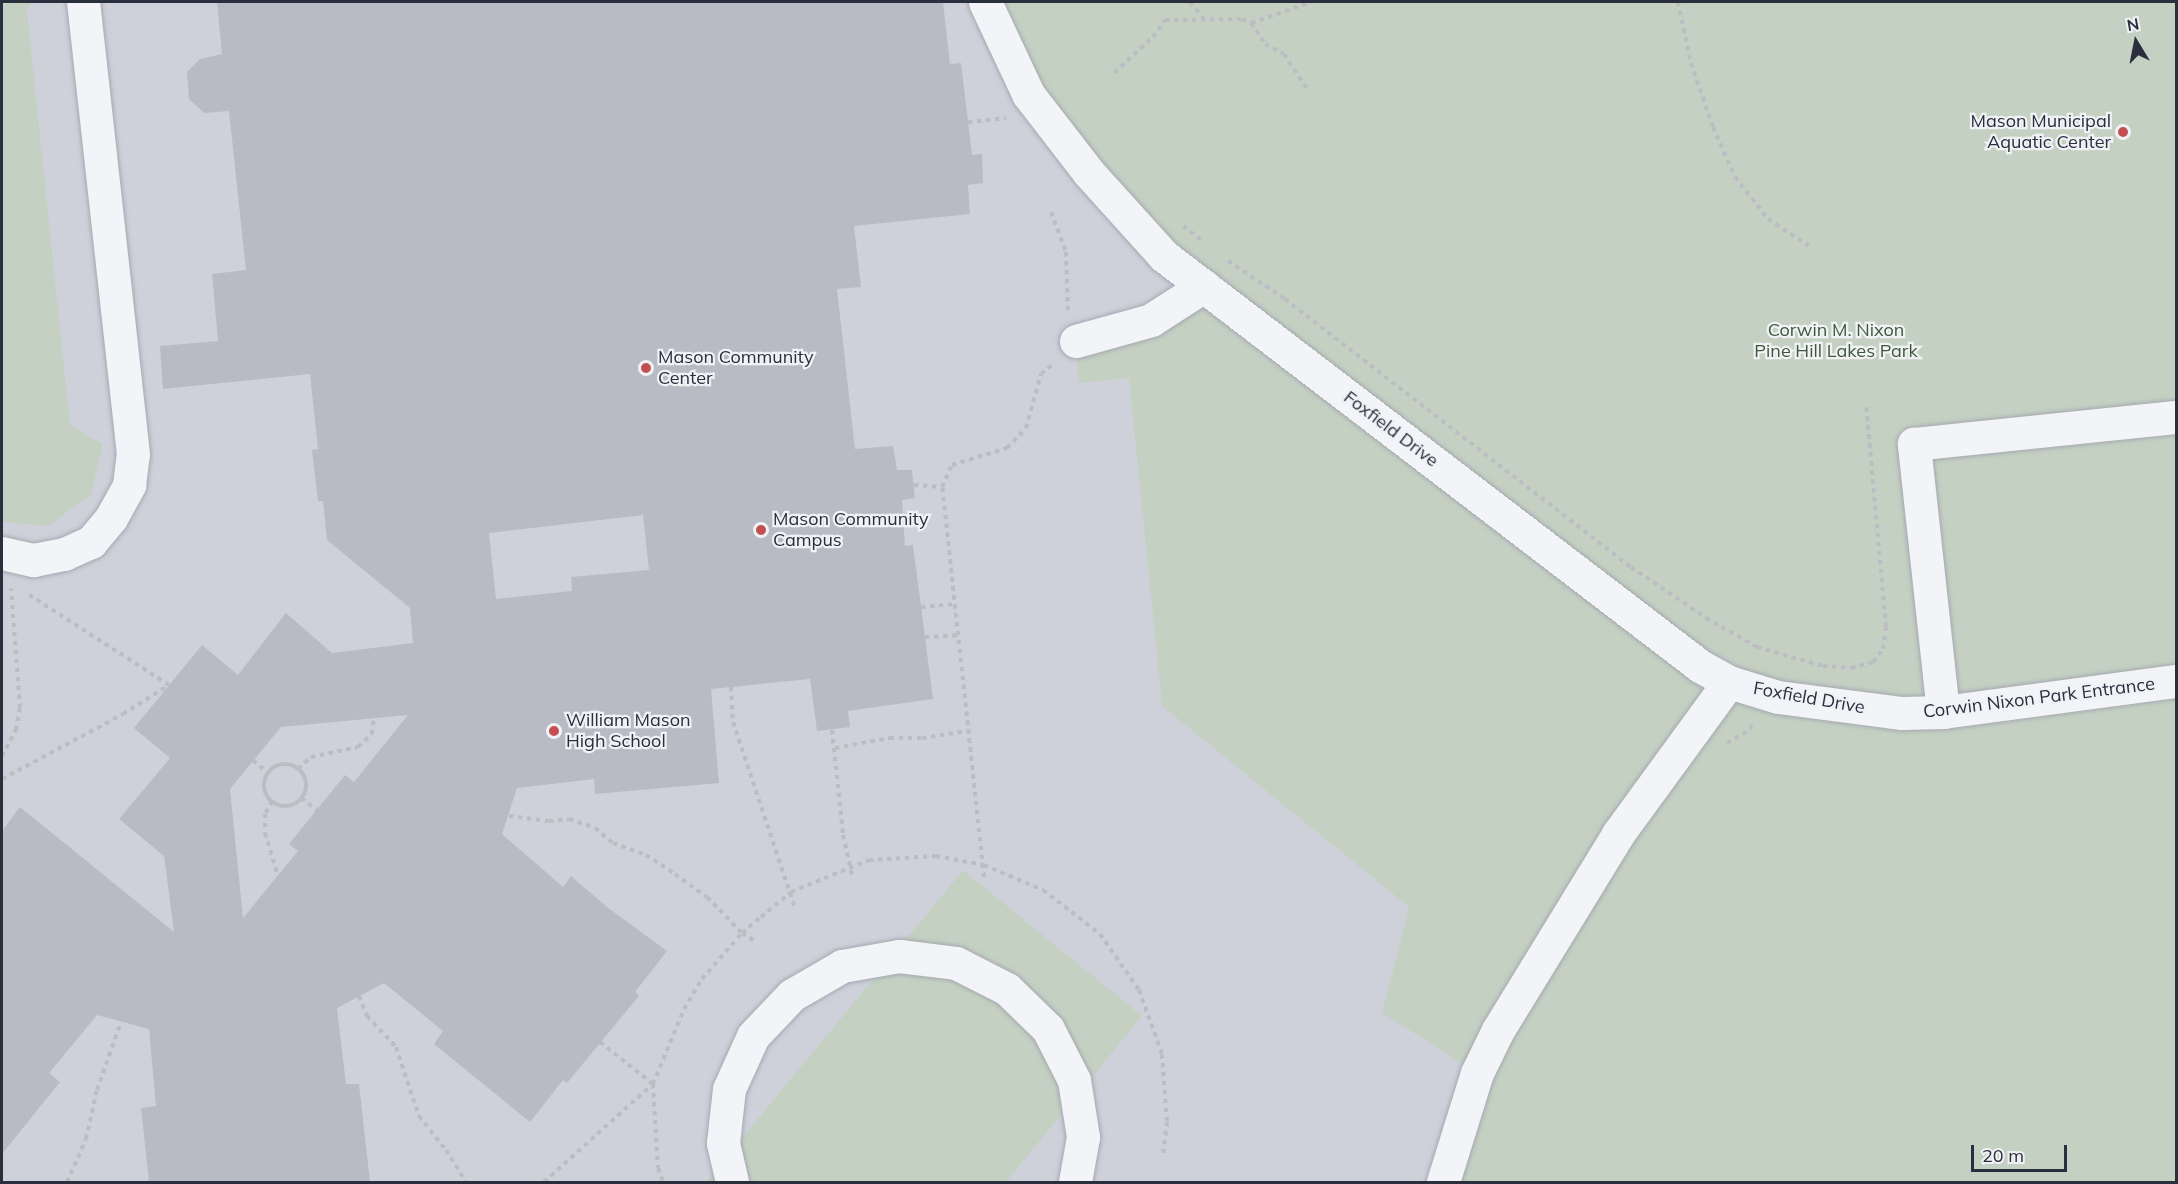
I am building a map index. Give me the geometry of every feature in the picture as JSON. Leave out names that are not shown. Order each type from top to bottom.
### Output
[{"type":"street","points":[[2,553],[33,560],[64,554],[91,542],[111,518],[129,485],[132,454],[83,2]]},
{"type":"street","name":"Foxfield Drive","points":[[985,2],[1028,94],[1075,155],[1164,256],[1700,666],[1729,682],[1778,697],[1902,713]]},
{"type":"street","points":[[1067,338],[1150,320],[1204,286]]},
{"type":"street","points":[[1943,712],[1914,444],[2176,417]]},
{"type":"street","name":"Corwin Nixon Park Entrance","points":[[1902,713],[1943,712],[2176,681]]},
{"type":"street","points":[[1443,1182],[1477,1073],[1498,1030],[1618,834],[1729,682]]},
{"type":"street","points":[[732,1182],[723,1143],[729,1089],[753,1036],[792,994],[842,966],[899,956],[956,963],[1008,989],[1048,1029],[1074,1080],[1083,1137],[1075,1182]]},
{"type":"path","points":[[1190,2],[1204,20]]},
{"type":"path","points":[[1114,73],[1153,37],[1165,20],[1186,18],[1242,20],[1251,23],[1311,2]]},
{"type":"path","points":[[1678,2],[1691,63],[1713,127],[1734,177],[1768,219],[1809,246]]},
{"type":"path","points":[[1251,23],[1265,44],[1284,54],[1308,90]]},
{"type":"path","points":[[968,122],[1013,117]]},
{"type":"path","points":[[984,877],[942,487],[952,465],[1007,448],[1026,428],[1041,374],[1067,338],[1066,252],[1051,212]]},
{"type":"path","points":[[1182,225],[1208,245]]},
{"type":"path","points":[[1225,259],[1285,299],[1630,567],[1696,612],[1757,646],[1823,666],[1851,668],[1873,662],[1883,649],[1886,627],[1866,403]]},
{"type":"path","points":[[914,485],[942,487]]},
{"type":"path","points":[[2,756],[16,730],[20,708],[10,583],[169,685],[123,714],[2,779]]},
{"type":"path","points":[[921,608],[954,604]]},
{"type":"path","points":[[925,637],[958,635]]},
{"type":"path","points":[[731,687],[733,722],[795,908]]},
{"type":"path","points":[[298,769],[311,757],[358,747],[372,734],[374,718]]},
{"type":"path","points":[[1722,747],[1751,729],[1749,718]]},
{"type":"path","points":[[832,730],[843,834],[853,879]]},
{"type":"path","points":[[835,748],[890,738],[922,738],[968,731]]},
{"type":"path","points":[[253,760],[268,773]]},
{"type":"path","points":[[279,765],[292,765],[298,769],[302,773],[306,786],[301,798],[290,805],[272,801],[265,791],[268,773],[279,765]]},
{"type":"path","points":[[301,798],[317,810]]},
{"type":"path","points":[[272,801],[265,814],[265,832],[278,876]]},
{"type":"path","points":[[509,816],[549,821],[569,819],[595,828],[613,843],[645,855],[675,874],[707,897],[742,933],[755,941]]},
{"type":"path","points":[[359,996],[367,1016],[396,1047],[419,1116],[446,1150],[466,1182]]},
{"type":"path","points":[[67,1182],[86,1139],[97,1090],[121,1022]]},
{"type":"path","points":[[600,1042],[653,1084],[658,1168],[663,1182]]},
{"type":"path","points":[[544,1182],[653,1084]]},
{"type":"shaded area","name":"Mason Community Campus","points":[[2,2],[985,2],[1700,666],[1443,1182],[2,1182]]},
{"type":"green space","points":[[2,2],[32,2],[27,10],[70,425],[103,444],[91,495],[48,526],[2,522]]},
{"type":"green space","name":"Corwin M. Nixon Pine Hill Lakes Park","points":[[985,2],[2176,2],[2176,1182],[1443,1182],[1477,1073],[1382,1013],[1409,907],[1162,706],[1129,378],[1079,383],[1076,341],[1204,287],[1089,173]]},
{"type":"green space","points":[[963,870],[1142,1016],[1006,1182],[706,1182]]},
{"type":"building","points":[[217,2],[943,2],[950,64],[961,63],[972,155],[982,154],[983,183],[968,185],[970,214],[854,226],[861,287],[837,289],[855,449],[893,446],[897,470],[912,470],[915,498],[902,500],[905,546],[913,545],[933,699],[848,711],[850,727],[817,731],[810,679],[711,689],[719,783],[595,794],[594,779],[517,788],[502,834],[563,887],[571,876],[607,907],[667,951],[635,992],[639,996],[567,1083],[563,1080],[530,1122],[434,1044],[443,1031],[384,983],[337,1008],[346,1084],[359,1084],[370,1182],[149,1182],[141,1108],[156,1106],[149,1029],[97,1015],[49,1073],[60,1082],[2,1154],[2,831],[20,807],[174,932],[164,856],[119,819],[170,758],[134,728],[202,645],[238,675],[286,613],[332,653],[413,643],[410,608],[327,540],[323,501],[318,501],[312,450],[318,449],[310,374],[163,389],[160,346],[218,341],[212,274],[246,270],[229,111],[204,113],[189,99],[187,72],[200,59],[222,54]],"holes":[[[643,515],[649,570],[571,577],[572,591],[496,599],[489,533]],[[408,715],[354,782],[345,775],[289,844],[298,851],[243,918],[230,789],[281,727]]]},
{"type":"place","name":"Mason Municipal Aquatic Center","points":[[2123,132]]},
{"type":"place","name":"Mason Community Center","points":[[646,368]]},
{"type":"place","name":"Mason Community Campus","points":[[761,530]]},
{"type":"place","name":"William Mason High School","points":[[554,731]]}]
